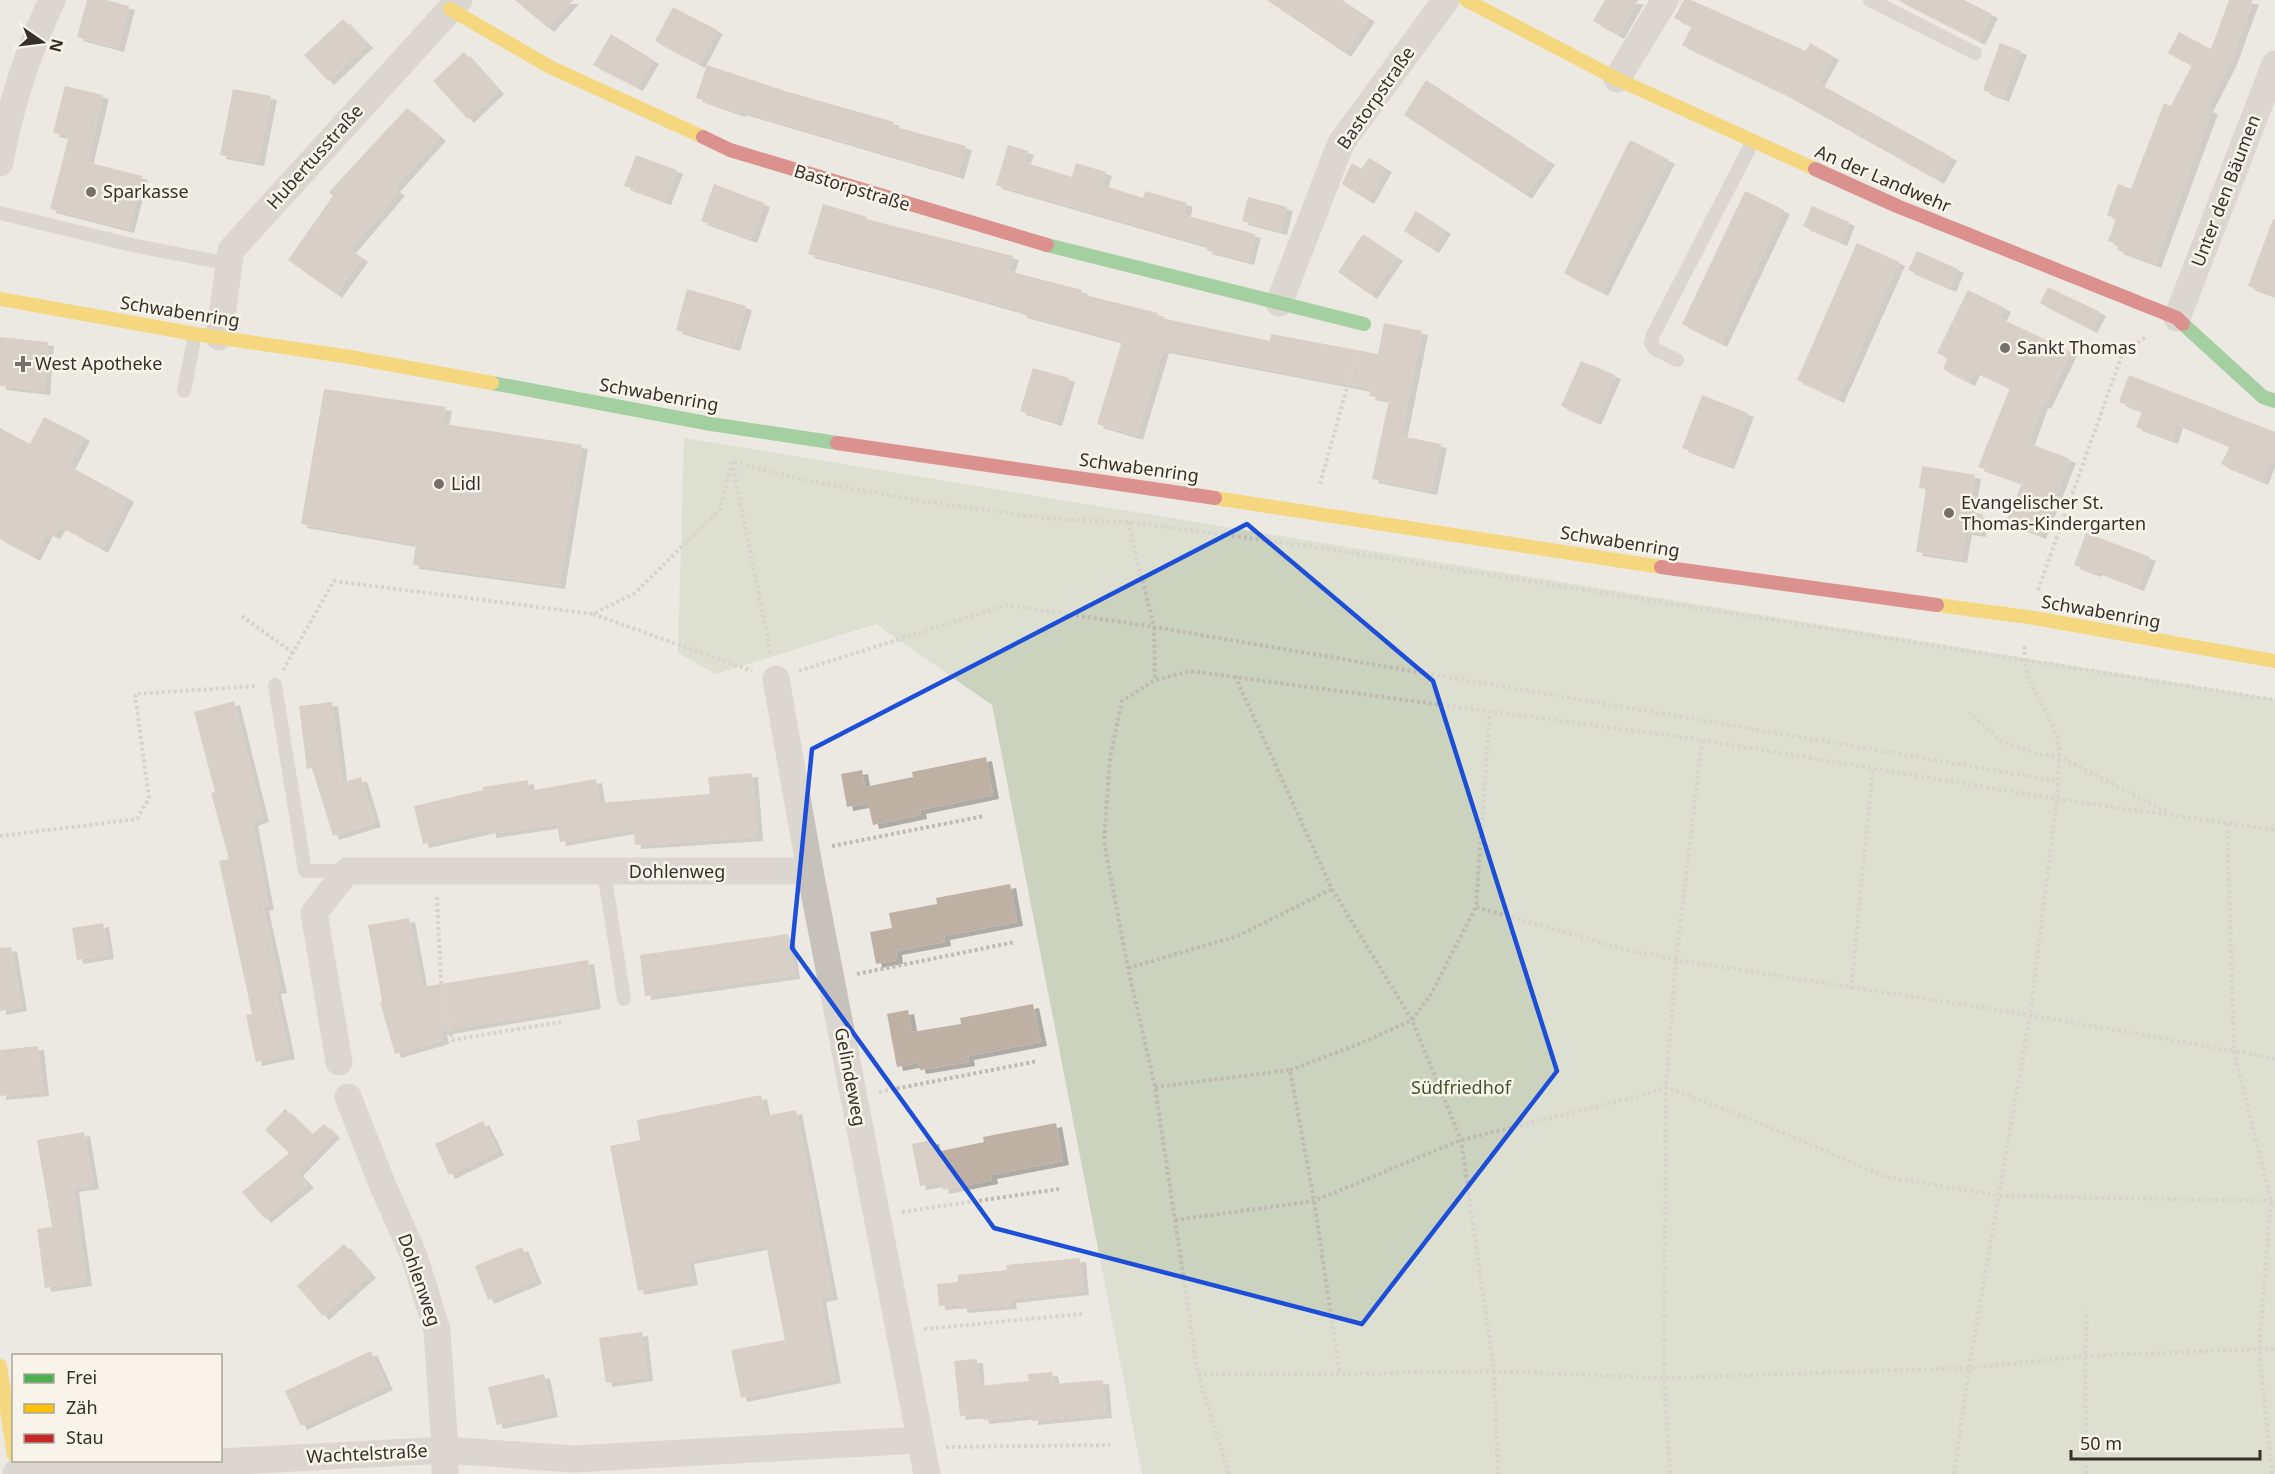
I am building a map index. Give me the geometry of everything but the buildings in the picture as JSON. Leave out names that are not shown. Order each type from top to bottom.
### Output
[{"type":"street","points":[[0,163],[7,120],[34,39],[52,0]]},
{"type":"street","name":"Bastorpstraße","points":[[1279,303],[1341,143],[1446,0]]},
{"type":"street","name":"An der Landwehr","points":[[1466,0],[1617,80],[1897,206],[2177,318],[2263,397],[2275,402]]},
{"type":"street","points":[[1617,80],[1665,0]]},
{"type":"street","name":"Bastorpstraße","points":[[455,4],[550,67],[730,150],[1021,239],[1365,324]]},
{"type":"street","name":"Hubertusstraße","points":[[207,336],[229,264],[231,250],[455,4]]},
{"type":"street","name":"Unter den Bäumen","points":[[2177,318],[2275,64]]},
{"type":"street","name":"Schwabenring","points":[[0,299],[207,336],[350,357],[711,424],[1312,512],[1721,576],[2028,617],[2275,661]]},
{"type":"street","name":"Gelindeweg","points":[[776,679],[808,861],[927,1474]]},
{"type":"street","name":"Dohlenweg","points":[[347,871],[603,872],[808,861]]},
{"type":"street","points":[[339,1062],[314,913],[347,871]]},
{"type":"street","name":"Dohlenweg","points":[[348,1097],[414,1256],[437,1330],[445,1462]]},
{"type":"street","points":[[0,1366],[12,1446]]},
{"type":"street","name":"Wachtelstraße","points":[[15,1466],[445,1462],[574,1467],[921,1444]]},
{"type":"lane","points":[[1870,0],[1975,53]]},
{"type":"lane","points":[[1677,360],[1654,349],[1651,343],[1653,335],[1753,141]]},
{"type":"lane","points":[[0,213],[132,245],[229,264]]},
{"type":"lane","points":[[184,391],[207,336]]},
{"type":"lane","points":[[275,685],[305,871],[347,871]]},
{"type":"lane","points":[[603,872],[624,999]]},
{"type":"path","points":[[2028,617],[2123,352],[2177,318]]},
{"type":"path","points":[[1312,512],[1365,324]]},
{"type":"path","points":[[711,424],[717,449],[732,461],[804,480],[922,501],[1051,519],[1128,522],[1319,548],[2275,700]]},
{"type":"path","points":[[593,614],[635,593],[720,509],[732,461]]},
{"type":"path","points":[[732,461],[776,679]]},
{"type":"path","points":[[1128,522],[1155,627],[1155,680]]},
{"type":"path","points":[[0,836],[137,819],[149,798],[135,694],[275,685],[334,581],[593,614],[776,679],[1007,605],[1155,627],[2058,781]]},
{"type":"path","points":[[242,616],[293,653]]},
{"type":"path","points":[[1954,1474],[1969,1368],[2030,1015],[2057,799],[2060,757],[2058,740],[2050,718],[2034,690],[2023,660]]},
{"type":"path","points":[[1228,1474],[1198,1374],[1155,1088],[1128,968],[1104,842],[1110,758],[1122,701],[1155,680],[1190,671],[1234,675],[1702,740],[2057,799],[2275,830]]},
{"type":"path","points":[[1234,675],[1332,889],[1412,1020],[1461,1140],[1494,1371],[1498,1474]]},
{"type":"path","points":[[1155,1088],[1290,1070],[1359,1044],[1412,1020],[1431,994],[1476,908],[1490,710]]},
{"type":"path","points":[[1969,712],[2001,741],[2038,754],[2060,757],[2174,816]]},
{"type":"path","points":[[1670,1474],[1664,1378],[1666,1087],[1676,960],[1702,740]]},
{"type":"path","points":[[1851,989],[1873,768]]},
{"type":"path","points":[[808,861],[984,816]]},
{"type":"path","points":[[2227,822],[2234,1051],[2273,1201],[2259,1349],[2272,1474]]},
{"type":"path","points":[[436,872],[441,981],[452,1040],[561,1022]]},
{"type":"path","points":[[1128,968],[1238,936],[1332,889]]},
{"type":"path","points":[[1476,908],[1620,948],[1676,960],[2030,1015],[2275,1059]]},
{"type":"path","points":[[831,979],[1015,942]]},
{"type":"path","points":[[854,1097],[1038,1061]]},
{"type":"path","points":[[1290,1070],[1314,1201],[1340,1374]]},
{"type":"path","points":[[1175,1220],[1314,1201],[1461,1140],[1594,1108],[1666,1087],[1753,1120],[1882,1176],[2000,1196],[2273,1201]]},
{"type":"path","points":[[877,1216],[1059,1189]]},
{"type":"path","points":[[2086,1474],[2087,1311]]},
{"type":"path","points":[[899,1331],[1082,1314]]},
{"type":"path","points":[[1198,1374],[1494,1371],[1664,1378],[1969,1368],[2085,1356],[2275,1349]]},
{"type":"path","points":[[921,1444],[1110,1445]]},
{"type":"highlighted area","points":[[1247,524],[1433,681],[1557,1071],[1362,1324],[994,1228],[792,948],[812,749]]},
{"type":"green space","name":"Südfriedhof","points":[[684,438],[2275,699],[2275,1474],[1142,1474],[992,705],[876,624],[716,674],[678,653]]},
{"type":"traffic: fast","points":[[1047,245],[1364,324]]},
{"type":"traffic: fast","points":[[2183,324],[2263,397],[2275,401]]},
{"type":"traffic: fast","points":[[492,383],[711,424],[837,443]]},
{"type":"traffic: slow","points":[[1466,0],[1617,79],[1815,169]]},
{"type":"traffic: slow","points":[[450,9],[550,67],[703,137]]},
{"type":"traffic: slow","points":[[0,299],[492,383]]},
{"type":"traffic: slow","points":[[1215,498],[1661,567]]},
{"type":"traffic: slow","points":[[1937,605],[2028,617],[2275,661]]},
{"type":"traffic: slow","points":[[0,1366],[12,1442]]},
{"type":"traffic: jam","points":[[703,137],[730,150],[1047,245]]},
{"type":"traffic: jam","points":[[1815,169],[1897,206],[2177,318],[2183,324]]},
{"type":"traffic: jam","points":[[837,443],[1215,498]]},
{"type":"traffic: jam","points":[[1661,567],[1937,605]]},
{"type":"place","name":"Sparkasse","points":[[91,192]]},
{"type":"place","name":"Sankt Thomas","points":[[2005,348]]},
{"type":"place","name":"West Apotheke","points":[[23,364]]},
{"type":"place","name":"Lidl","points":[[439,484]]},
{"type":"place","name":"Evangelischer St. Thomas-Kindergarten","points":[[1949,513]]}]
